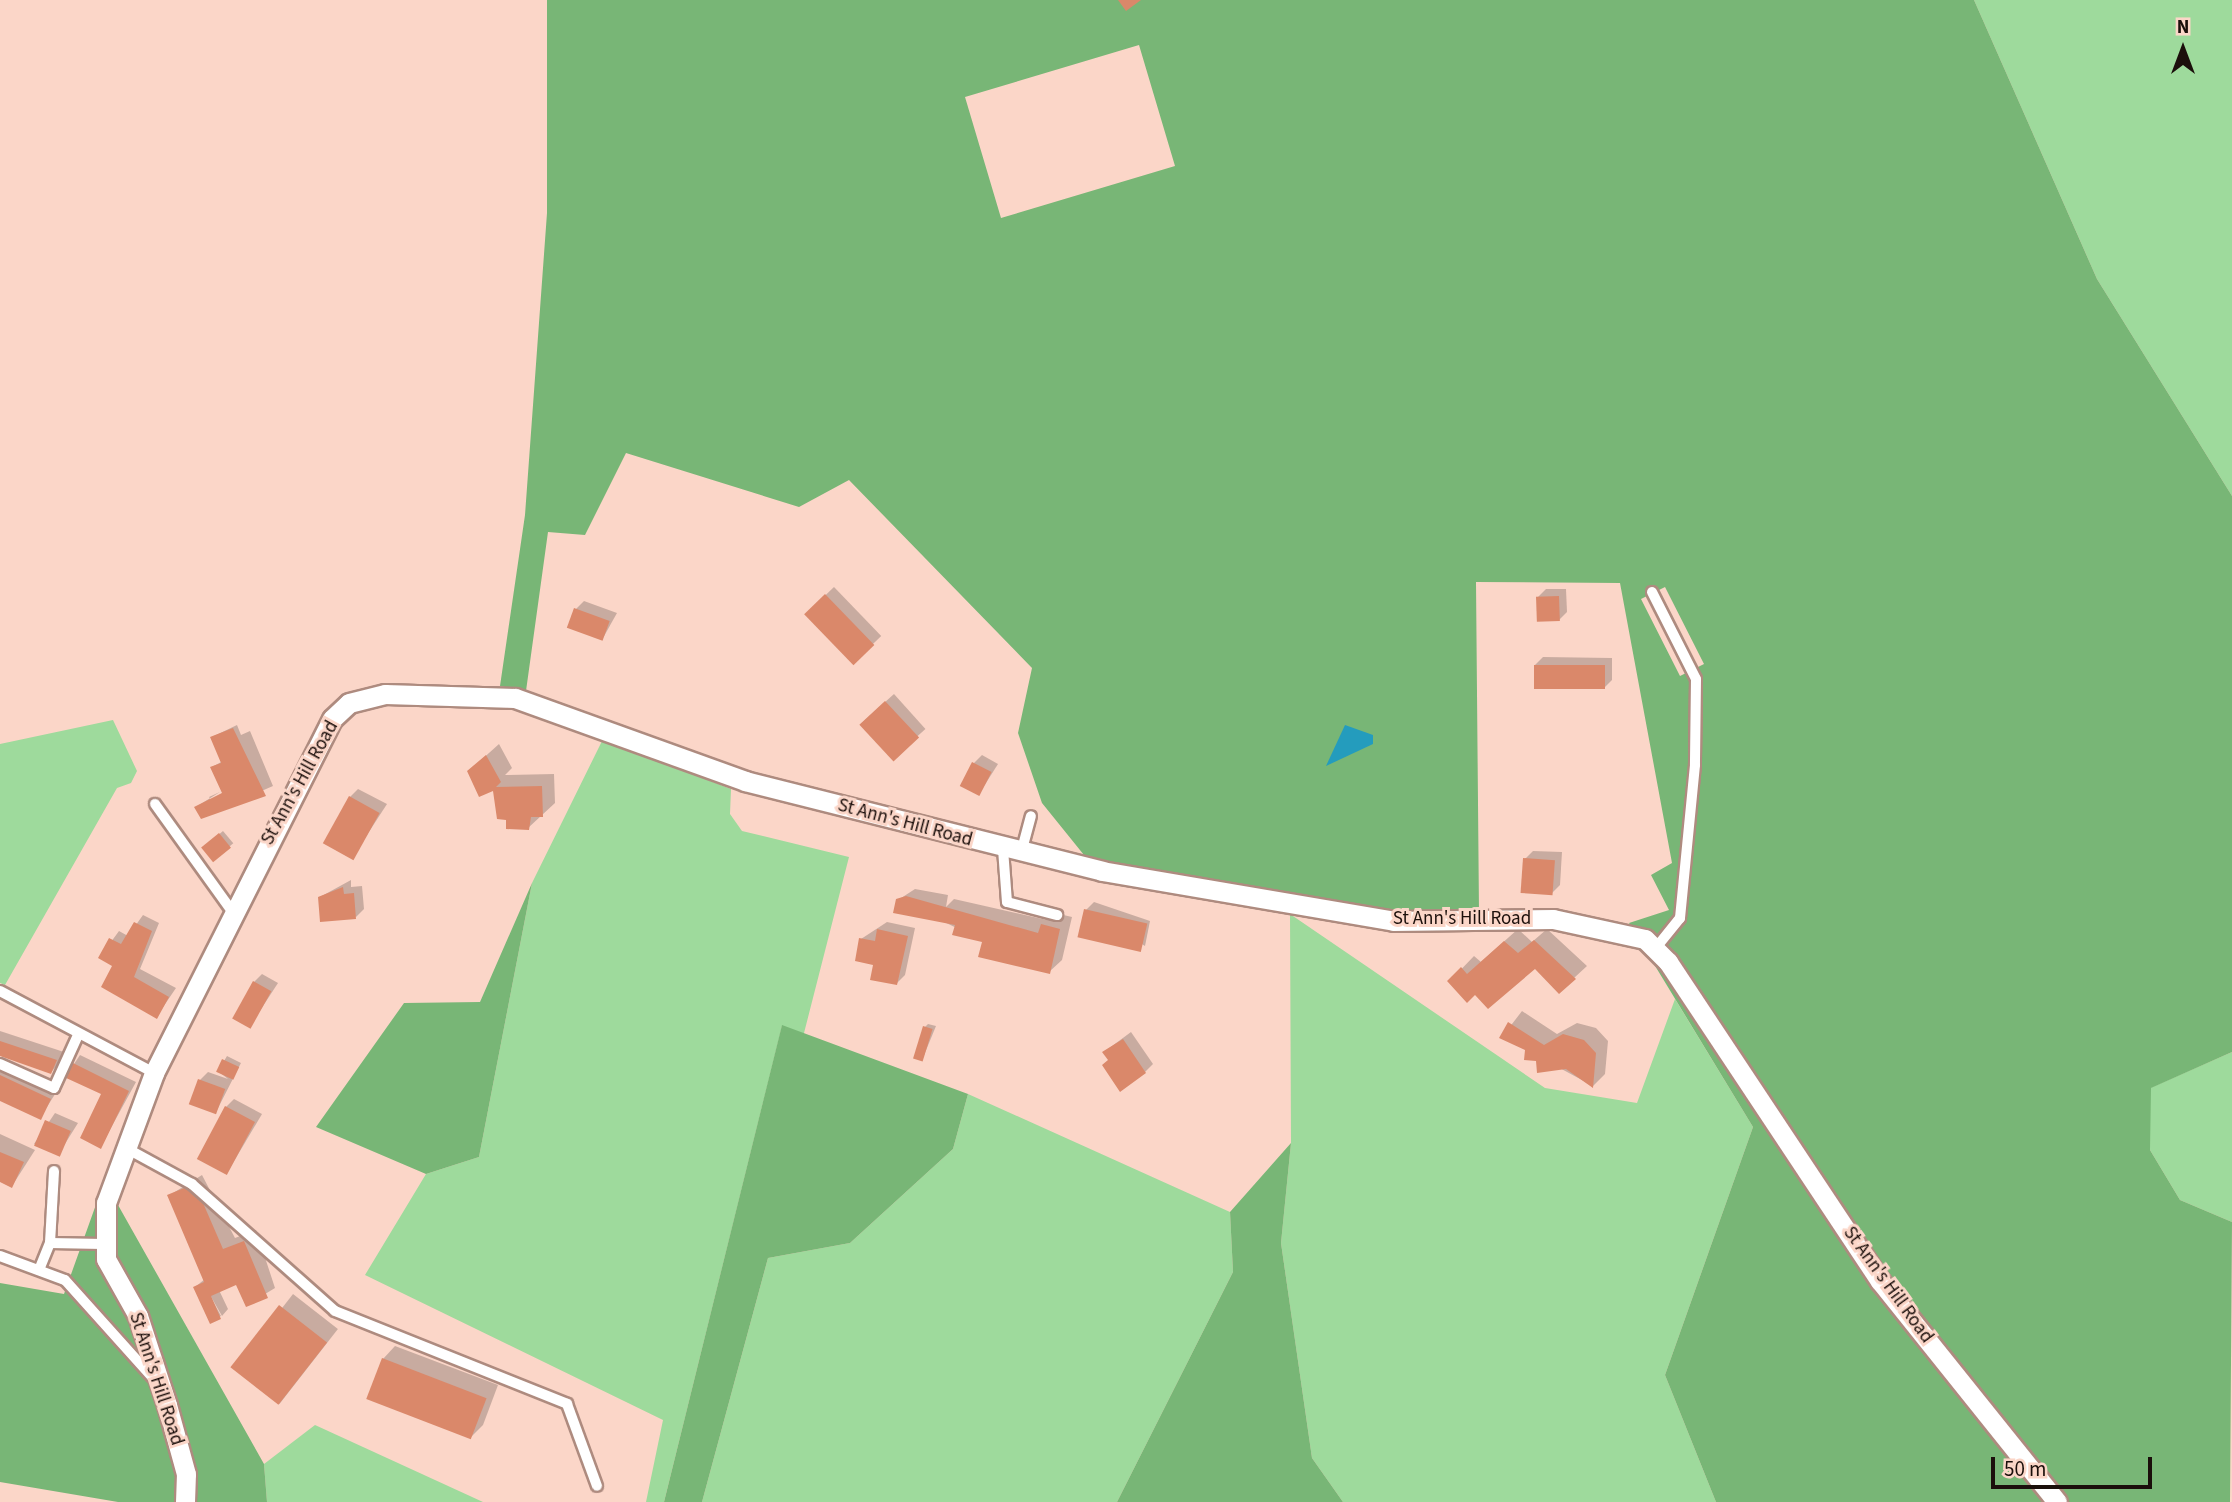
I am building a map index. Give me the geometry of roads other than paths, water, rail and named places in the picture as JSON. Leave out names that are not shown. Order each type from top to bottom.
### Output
[{"type":"street","name":"St Ann's Hill Road","points":[[185,1502],[186,1474],[162,1388],[103,1244],[106,1203],[154,1073],[232,911],[332,719],[349,703],[385,694],[514,698],[745,781],[1012,851],[1393,920],[1553,919],[1631,933],[1656,948],[1880,1281],[2057,1502]]},
{"type":"lane","points":[[1652,592],[1696,688],[1680,918],[1656,948]]},
{"type":"lane","points":[[155,804],[232,911]]},
{"type":"lane","points":[[1031,816],[1012,851],[1007,902],[1057,915]]},
{"type":"lane","points":[[0,991],[78,1035],[154,1073]]},
{"type":"lane","points":[[0,1064],[54,1088],[78,1035]]},
{"type":"lane","points":[[127,1148],[192,1184],[335,1311],[567,1404],[597,1486]]},
{"type":"lane","points":[[39,1270],[50,1243],[54,1171]]},
{"type":"lane","points":[[50,1243],[103,1244]]},
{"type":"lane","points":[[0,1256],[65,1280],[162,1388]]},
{"type":"water","points":[[1345,725],[1373,735],[1373,744],[1326,766]]}]
